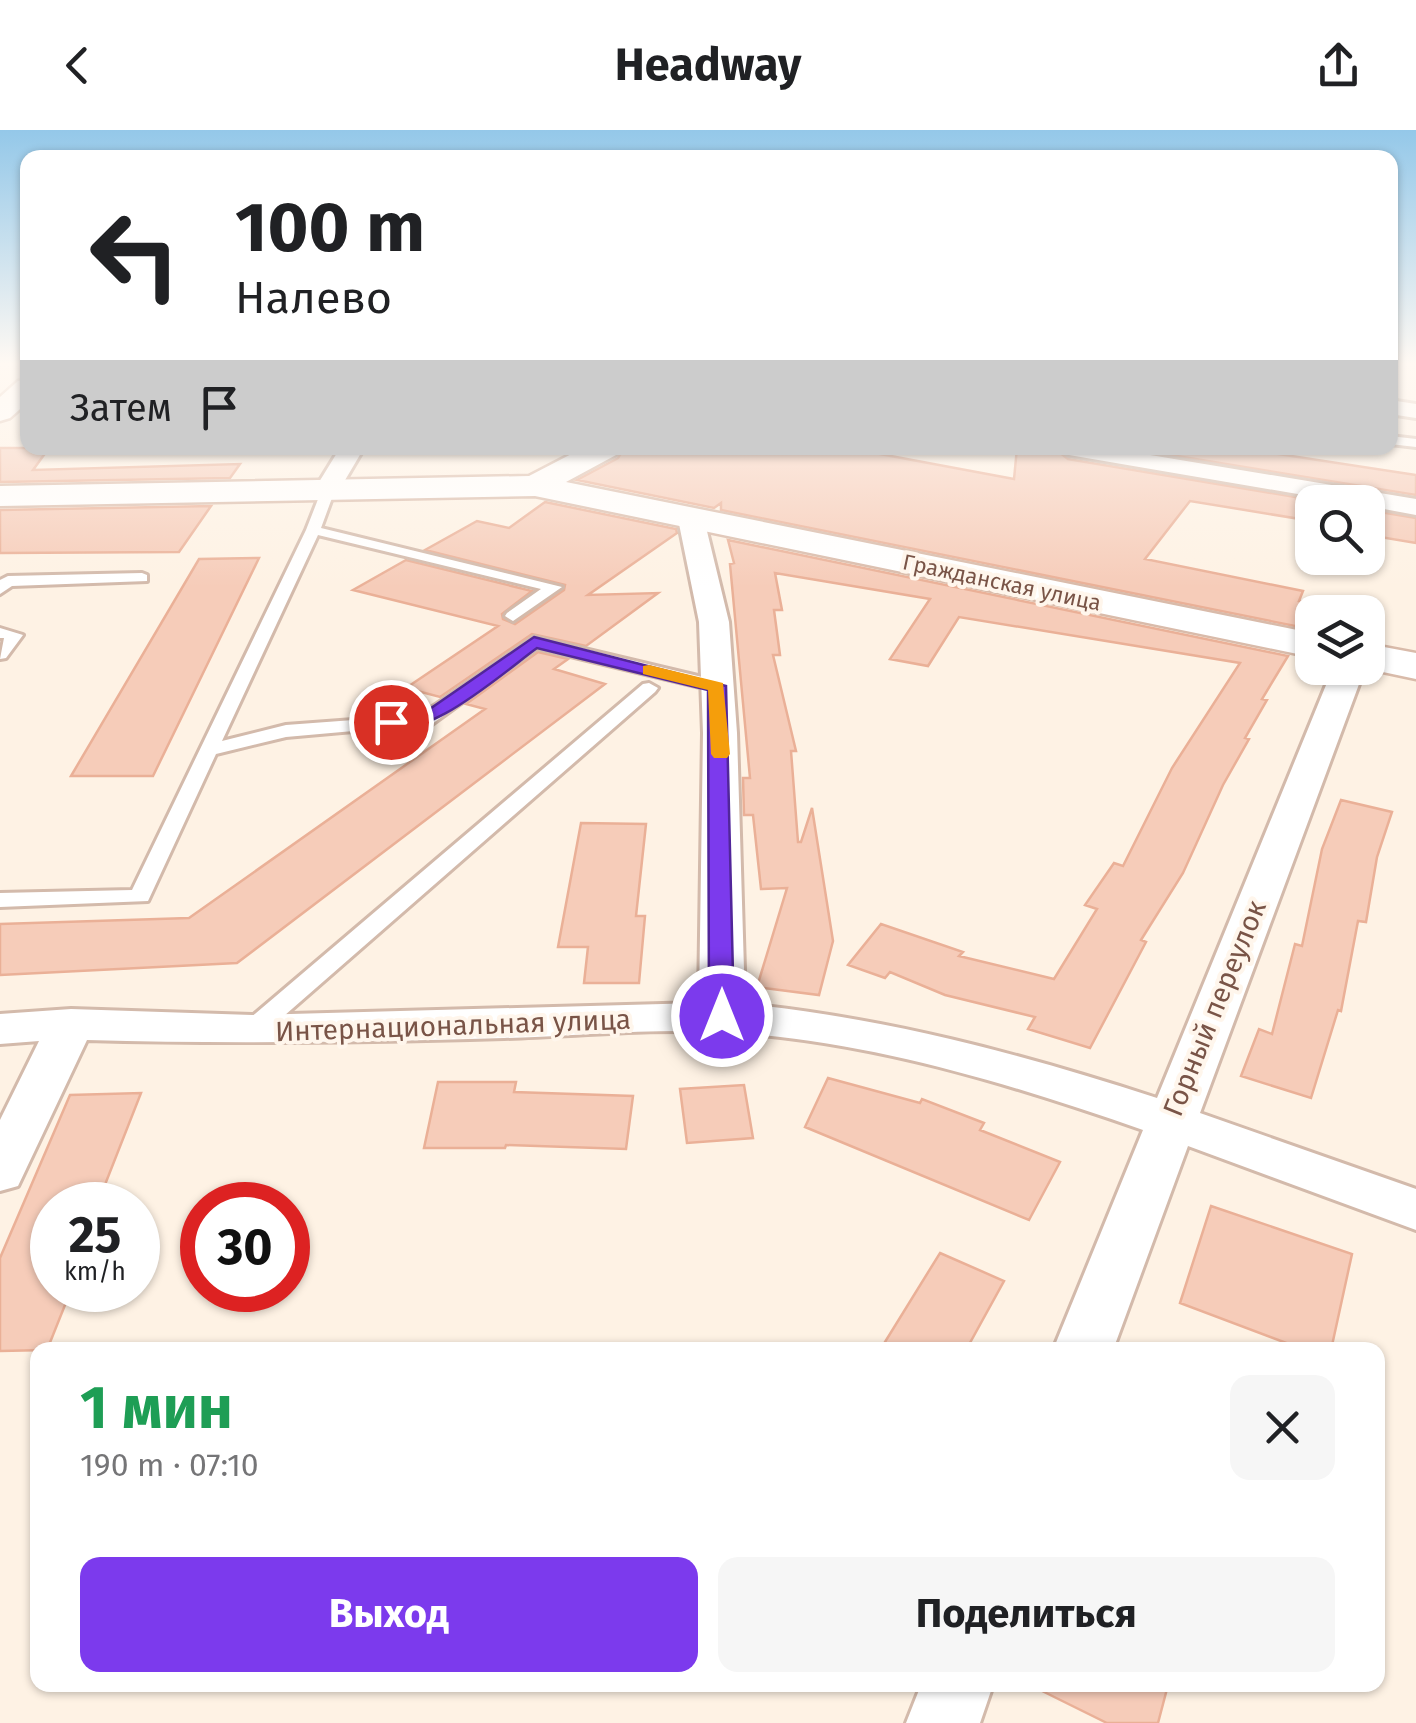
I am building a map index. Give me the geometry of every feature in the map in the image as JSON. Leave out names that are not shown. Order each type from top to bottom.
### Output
[{"type":"street","points":[[329,487],[348,455]]},
{"type":"street","points":[[0,496],[534,486],[592,455]]},
{"type":"street","points":[[1109,455],[1416,508]]},
{"type":"street","name":"Гражданская улица","points":[[534,486],[1295,642]]},
{"type":"street","points":[[691,518],[714,622],[722,1016]]},
{"type":"street","points":[[1385,660],[1416,666]]},
{"type":"street","name":"Горный переулок","points":[[1086,1342],[1342,685]]},
{"type":"street","name":"Интернациональная улица","points":[[0,1029],[72,1024],[252,1030],[722,1016],[785,1020],[967,1054],[1416,1210]]},
{"type":"street","points":[[0,1172],[72,1024]]},
{"type":"street","points":[[943,1723],[955,1692]]},
{"type":"lane","points":[[0,900],[140,896],[313,530],[329,487]]},
{"type":"lane","points":[[313,530],[554,586],[513,616]]},
{"type":"lane","points":[[0,589],[8,580],[142,578]]},
{"type":"lane","points":[[0,633],[15,635],[0,654]]},
{"type":"lane","points":[[210,750],[286,731],[426,720],[534,642],[717,686]]},
{"type":"lane","points":[[252,1030],[649,688]]},
{"type":"building","points":[[0,448],[20,448],[20,455],[44,455],[33,470],[240,464],[230,478],[0,482]]},
{"type":"building","points":[[620,455],[885,455],[1014,479],[1016,455],[1063,455],[1068,459],[1295,497],[1295,518],[1190,501],[1145,559],[1303,591],[1295,595],[1295,626],[721,510],[721,503],[714,508],[577,480]]},
{"type":"building","points":[[1171,455],[1284,455],[1416,475],[1416,495],[1385,490],[1385,485],[1355,485]]},
{"type":"building","points":[[545,502],[676,529],[677,533],[588,595],[658,593],[586,646],[532,634],[440,697],[406,688],[498,626],[353,590],[406,560],[532,591],[502,614],[503,619],[515,624],[564,590],[565,585],[425,550],[477,521],[509,528]]},
{"type":"building","points":[[211,506],[179,552],[0,553],[0,510]]},
{"type":"building","points":[[1385,513],[1416,518],[1416,543],[1385,538]]},
{"type":"building","points":[[728,540],[1288,656],[1262,699],[1267,700],[1245,738],[1249,739],[1183,873],[1141,940],[1146,942],[1090,1048],[1028,1029],[1035,1017],[945,995],[890,972],[885,978],[848,965],[881,924],[963,952],[959,956],[1054,979],[1097,909],[1085,905],[1114,863],[1123,866],[1172,768],[1240,663],[959,617],[928,666],[890,659],[930,599],[775,573],[782,610],[774,610],[780,655],[773,655],[796,751],[791,751],[798,842],[812,808],[833,941],[819,995],[757,987],[787,888],[761,889],[753,815],[744,815],[743,778],[750,778],[730,564],[734,563]]},
{"type":"building","points":[[259,558],[153,776],[71,776],[199,559]]},
{"type":"building","points":[[538,652],[568,659],[554,669],[605,684],[237,963],[0,975],[0,924],[189,918],[485,709],[466,704]]},
{"type":"building","points":[[1341,800],[1392,812],[1377,857],[1366,922],[1358,921],[1341,1011],[1338,1010],[1311,1098],[1241,1076],[1259,1029],[1272,1034],[1295,944],[1302,946],[1322,849]]},
{"type":"building","points":[[581,823],[646,824],[636,916],[645,916],[639,983],[584,983],[588,947],[558,947]]},
{"type":"building","points":[[828,1078],[920,1103],[922,1099],[984,1123],[980,1130],[1060,1162],[1029,1220],[805,1127]]},
{"type":"building","points":[[438,1082],[516,1082],[514,1092],[633,1096],[626,1149],[506,1145],[424,1148]]},
{"type":"building","points":[[744,1085],[753,1138],[687,1143],[680,1089]]},
{"type":"building","points":[[141,1093],[106,1182],[33,1182],[70,1095]]},
{"type":"building","points":[[30,1188],[30,1312],[62,1312],[50,1342],[30,1342],[30,1350],[0,1351],[0,1258]]},
{"type":"building","points":[[1211,1206],[1352,1254],[1333,1342],[1284,1342],[1180,1303]]},
{"type":"building","points":[[940,1253],[1004,1281],[970,1342],[885,1342]]},
{"type":"building","points":[[1044,1692],[1166,1692],[1158,1723],[1107,1723]]},
{"type":"slow traffic","points":[[649,670],[717,686],[720,754]]},
{"type":"route","points":[[391,722],[426,720],[534,642],[717,686],[722,1016]]}]
